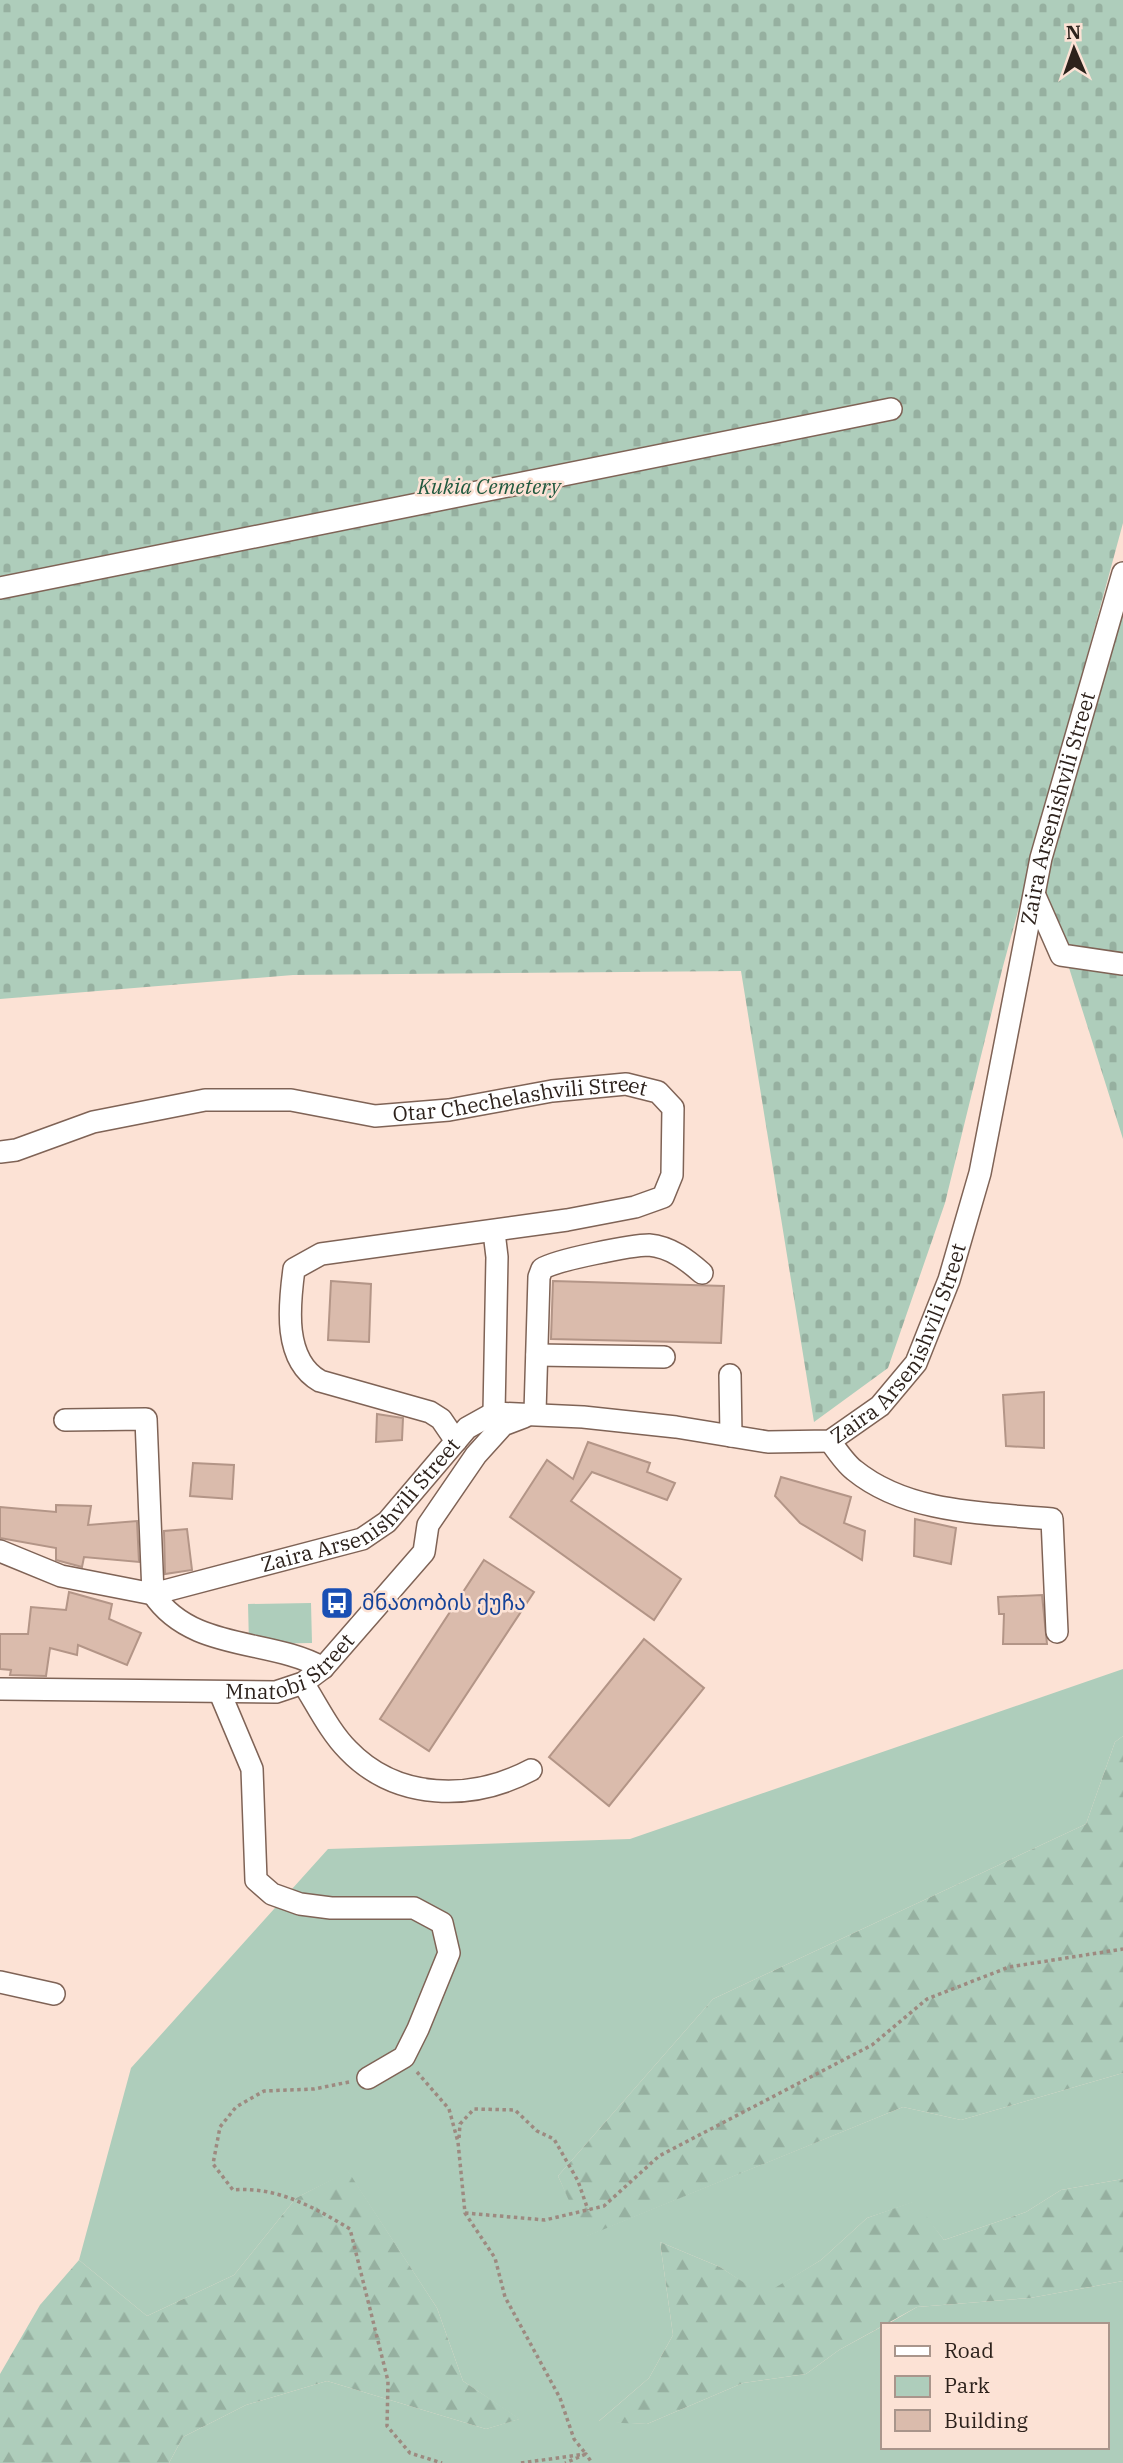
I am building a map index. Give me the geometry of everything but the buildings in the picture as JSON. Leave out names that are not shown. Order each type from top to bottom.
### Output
[{"type":"street","points":[[0,588],[891,409]]},
{"type":"street","name":"Zaira Arsenishvili Street","points":[[0,1551],[61,1576],[153,1594],[362,1539],[387,1522],[467,1428],[494,1413],[535,1412],[676,1427],[768,1442],[830,1441],[880,1406],[916,1363],[949,1280],[981,1173],[1041,858],[1123,573]]},
{"type":"street","points":[[1035,896],[1061,955],[1123,964]]},
{"type":"street","name":"Otar Chechelashvili Street","points":[[0,1152],[16,1150],[93,1122],[205,1100],[291,1100],[375,1116],[449,1110],[552,1091],[626,1084],[658,1092],[673,1108],[672,1175],[663,1197],[635,1207],[494,1231],[321,1254],[294,1269],[289,1304],[293,1339],[297,1361],[309,1375],[320,1381],[430,1412],[441,1419],[456,1441]]},
{"type":"street","points":[[494,1231],[494,1413]]},
{"type":"street","points":[[535,1412],[539,1277],[550,1264],[649,1245],[671,1251],[702,1273]]},
{"type":"street","points":[[537,1355],[664,1357]]},
{"type":"street","points":[[730,1375],[731,1436]]},
{"type":"street","name":"Mnatobi Street","points":[[0,1689],[220,1693],[276,1692],[303,1684],[323,1668],[424,1552],[428,1525],[476,1455],[503,1425],[535,1412]]},
{"type":"street","points":[[65,1420],[146,1419],[153,1594],[165,1612],[229,1643],[304,1658],[323,1668]]},
{"type":"street","points":[[830,1441],[853,1469],[878,1486],[910,1499],[959,1511],[1052,1519],[1057,1632]]},
{"type":"street","points":[[303,1684],[348,1750],[383,1777],[415,1789],[441,1793],[511,1780],[531,1770]]},
{"type":"street","points":[[220,1693],[252,1769],[256,1880],[272,1894],[300,1904],[414,1908],[442,1923],[449,1952],[404,2057],[368,2078]]},
{"type":"street","points":[[0,1982],[54,1993]]},
{"type":"path","points":[[465,2213],[545,2220],[604,2206],[660,2156],[872,2045],[927,1999],[1009,1967],[1123,1949]]},
{"type":"path","points":[[404,2057],[449,2109],[458,2147],[465,2213],[495,2258],[505,2297],[560,2398],[574,2440],[592,2463]]},
{"type":"path","points":[[368,2078],[314,2089],[264,2091],[236,2107],[220,2127],[213,2164],[233,2190],[257,2188],[313,2207],[350,2229],[388,2381],[387,2426],[410,2453],[442,2463]]},
{"type":"path","points":[[458,2147],[460,2124],[474,2109],[515,2110],[537,2131],[554,2139],[578,2181],[588,2210]]},
{"type":"path","points":[[521,2463],[586,2454]]},
{"type":"path","points":[[565,2463],[586,2454]]},
{"type":"green space","name":"Kukia Cemetery","points":[[0,0],[1123,0],[1123,523],[1002,970],[945,1203],[888,1368],[814,1422],[741,971],[293,975],[0,999]]},
{"type":"green space","points":[[1123,614],[1123,1139],[1041,879]]},
{"type":"green space","points":[[311,1603],[312,1643],[249,1644],[248,1604]]},
{"type":"green space","points":[[1123,1669],[1123,1736],[1115,1742],[1086,1824],[713,1999],[558,2176],[586,2236],[903,2107],[961,2120],[1123,2073],[1123,2179],[1061,2190],[1026,2212],[944,2240],[914,2202],[867,2218],[821,2260],[763,2296],[720,2267],[660,2242],[673,2335],[649,2378],[599,2421],[647,2424],[743,2383],[806,2374],[839,2350],[881,2327],[881,2449],[1109,2449],[1109,2323],[889,2323],[917,2307],[1030,2298],[1123,2281],[1123,2463],[169,2463],[183,2437],[246,2405],[327,2381],[486,2429],[519,2419],[463,2381],[437,2308],[348,2172],[296,2198],[234,2275],[147,2316],[79,2260],[131,2068],[328,1849],[630,1839]]},
{"type":"green space","points":[[1123,1736],[1123,2073],[961,2120],[903,2107],[585,2237],[558,2176],[713,1999],[1086,1824],[1115,1742]]},
{"type":"green space","points":[[348,2171],[437,2308],[463,2381],[520,2419],[486,2429],[327,2381],[246,2405],[183,2437],[169,2463],[0,2463],[0,2374],[40,2305],[79,2260],[147,2316],[234,2275],[296,2198]]},
{"type":"green space","points":[[1123,2179],[1123,2281],[1030,2298],[917,2307],[888,2323],[881,2323],[881,2327],[839,2350],[806,2374],[743,2383],[647,2424],[598,2422],[649,2378],[673,2335],[660,2242],[720,2267],[763,2295],[821,2260],[867,2218],[915,2201],[944,2240],[1026,2212],[1061,2190]]},
{"type":"place","name":"მნათობის ქუჩა","points":[[337,1603]]}]
